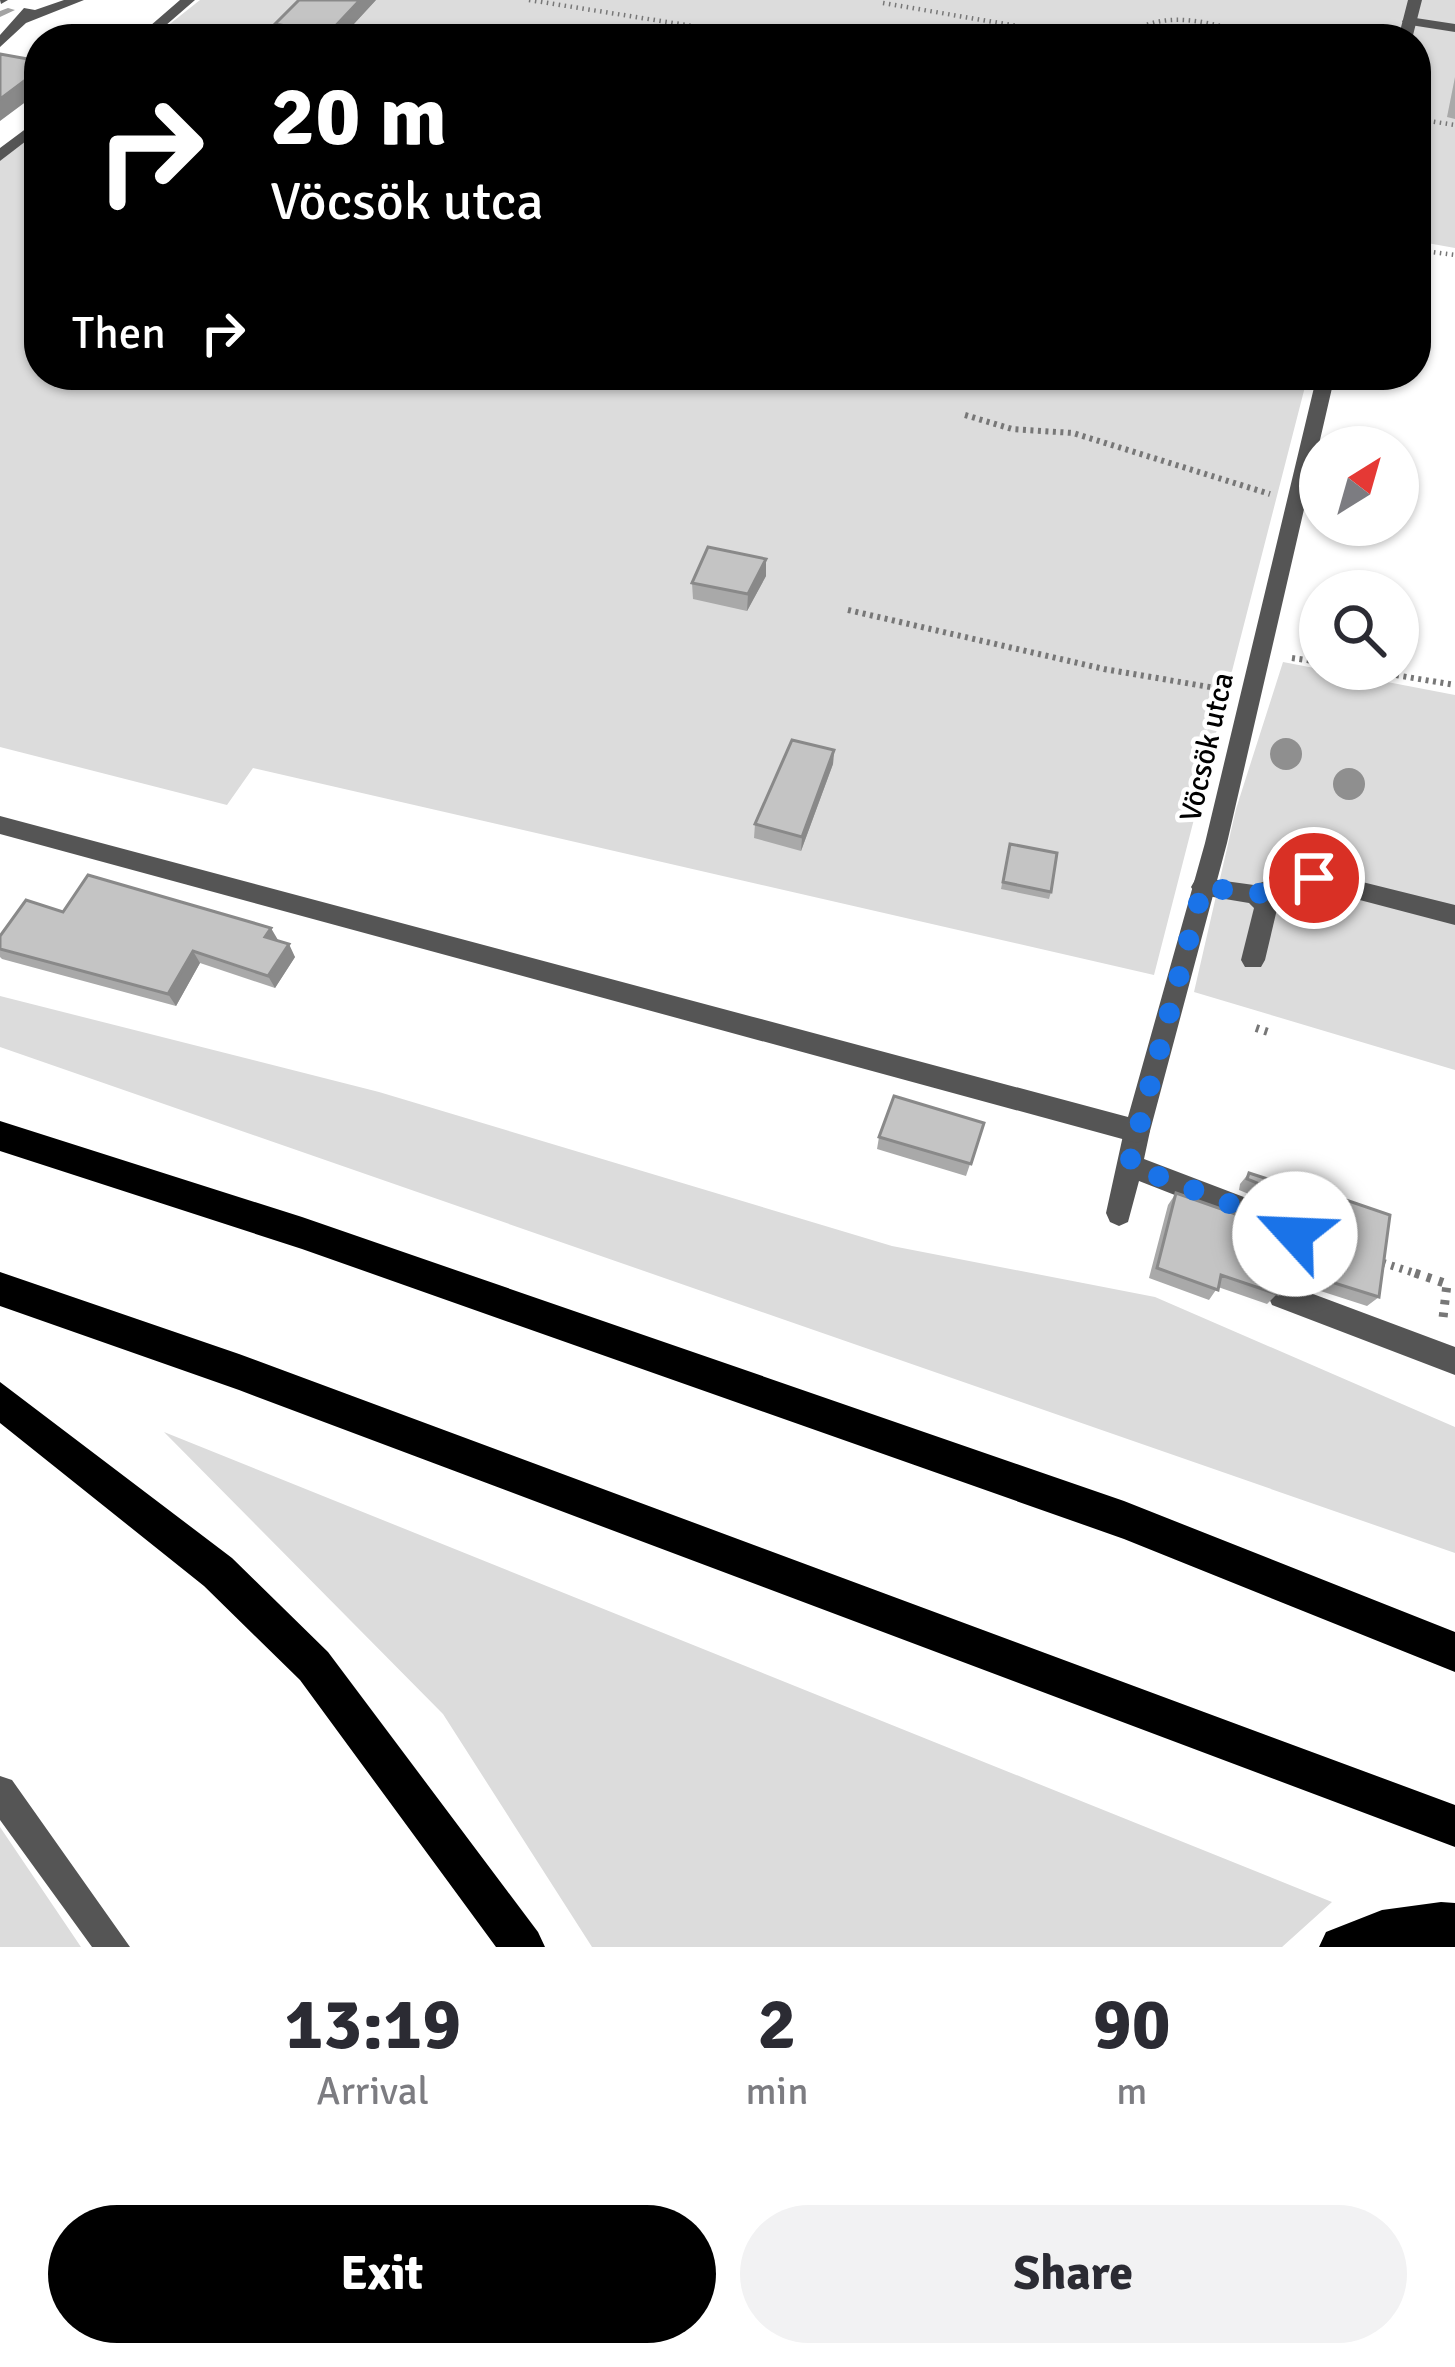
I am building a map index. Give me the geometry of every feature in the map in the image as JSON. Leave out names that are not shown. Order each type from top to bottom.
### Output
[{"type":"main road","points":[[0,1136],[302,1233],[1124,1520],[1455,1652]]},
{"type":"main road","points":[[0,1289],[239,1372],[1455,1826]]},
{"type":"main road","points":[[0,1400],[218,1572],[314,1666],[523,1947]]},
{"type":"main road","points":[[1341,1947],[1367,1934],[1438,1922],[1455,1924]]},
{"type":"street","points":[[0,44],[39,0]]},
{"type":"street","points":[[21,20],[77,0]]},
{"type":"street","points":[[160,24],[188,0]]},
{"type":"street","points":[[1408,24],[1414,0]]},
{"type":"street","points":[[1409,21],[1429,24]]},
{"type":"street","points":[[0,156],[24,136]]},
{"type":"street","name":"Vöcsök utca","points":[[1119,1213],[1322,390]]},
{"type":"street","points":[[0,825],[312,904],[916,1076],[1137,1131]]},
{"type":"street","points":[[1203,886],[1255,895],[1297,879],[1314,878],[1455,915]]},
{"type":"street","points":[[1253,960],[1266,905],[1255,895]]},
{"type":"street","points":[[1129,1165],[1295,1229],[1282,1296],[1455,1361]]},
{"type":"street","points":[[0,1792],[113,1947]]},
{"type":"path","points":[[529,0],[680,24]]},
{"type":"path","points":[[883,4],[1003,24]]},
{"type":"path","points":[[1137,24],[1149,19],[1181,19],[1202,24]]},
{"type":"path","points":[[965,415],[1012,429],[1073,433],[1296,500]]},
{"type":"path","points":[[848,610],[1104,669],[1249,693]]},
{"type":"path","points":[[1419,680],[1455,686]]},
{"type":"path","points":[[1256,1028],[1268,1032]]},
{"type":"path","points":[[1295,1234],[1447,1284],[1443,1323],[1449,1328]]},
{"type":"shaded area","points":[[200,0],[1455,0],[1455,248],[1431,244],[1431,24],[170,24]]},
{"type":"shaded area","points":[[24,141],[24,390],[1304,390],[1154,975],[253,768],[227,805],[0,747],[0,161]]},
{"type":"shaded area","points":[[1283,662],[1299,665],[1299,690],[1419,688],[1455,695],[1455,1070],[1194,992],[1236,809]]},
{"type":"shaded area","points":[[0,996],[379,1092],[892,1246],[1155,1297],[1455,1427],[1455,1553],[0,1047]]},
{"type":"shaded area","points":[[164,1432],[1332,1902],[1282,1947],[592,1947],[443,1714]]},
{"type":"shaded area","points":[[0,1827],[81,1947],[0,1947]]},
{"type":"building","points":[[299,0],[360,0],[337,24],[275,24]]},
{"type":"building","points":[[0,54],[24,58],[24,81],[0,99]]},
{"type":"building","points":[[708,547],[766,559],[748,594],[692,583]]},
{"type":"building","points":[[792,740],[834,750],[802,837],[755,824]]},
{"type":"building","points":[[1010,844],[1057,853],[1051,892],[1003,882]]},
{"type":"building","points":[[88,875],[271,928],[265,937],[289,944],[268,976],[193,951],[168,994],[0,949],[0,936],[26,900],[63,912]]},
{"type":"building","points":[[894,1096],[984,1123],[971,1164],[879,1137]]},
{"type":"building","points":[[1249,1173],[1390,1215],[1379,1297],[1312,1276],[1322,1220],[1318,1208],[1247,1179]]},
{"type":"building","points":[[1176,1193],[1285,1228],[1274,1285],[1277,1294],[1221,1275],[1218,1290],[1157,1268]]},
{"type":"waterway","points":[[0,14],[11,10]]},
{"type":"route","points":[[1295,1234],[1295,1229],[1129,1165],[1203,886],[1255,895],[1297,879],[1314,878]]}]
